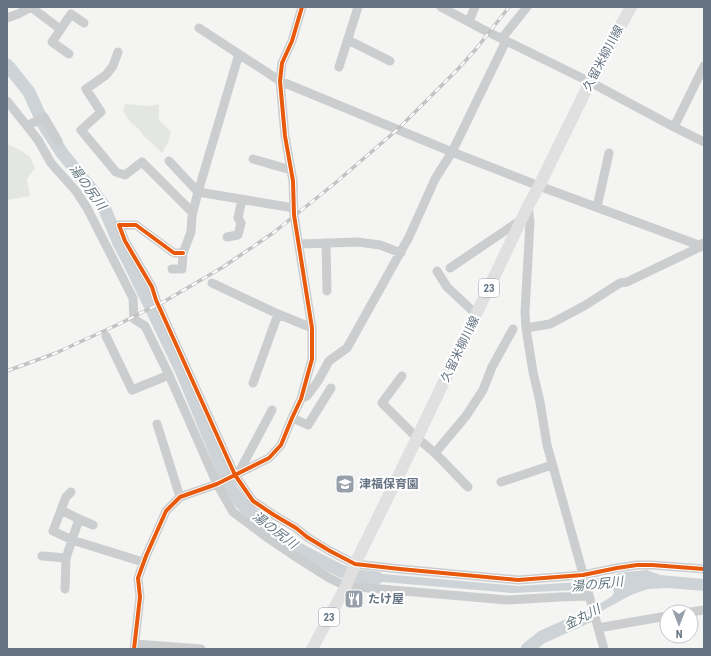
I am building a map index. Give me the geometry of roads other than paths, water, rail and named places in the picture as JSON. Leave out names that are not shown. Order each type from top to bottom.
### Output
[{"type":"main road","name":"久留米柳川線","points":[[312,649],[346,585],[528,206],[590,82],[631,7]]},
{"type":"street","points":[[7,18],[31,7],[60,29]]},
{"type":"street","points":[[200,649],[135,647],[140,597],[138,578],[143,562],[166,511],[180,497],[217,484],[269,458],[281,445],[292,418],[302,399],[312,359],[312,328],[294,215],[293,181],[285,136],[280,81],[282,63],[292,41],[302,7]]},
{"type":"street","points":[[339,67],[358,7]]},
{"type":"street","points":[[441,7],[590,82],[704,142]]},
{"type":"street","points":[[468,21],[475,7]]},
{"type":"street","points":[[302,399],[308,395],[318,381],[329,361],[347,348],[409,237],[435,179],[452,152],[504,39],[527,7]]},
{"type":"street","points":[[69,54],[52,42],[71,14],[84,23]]},
{"type":"street","points":[[199,28],[280,81],[539,186],[703,245]]},
{"type":"street","points":[[348,40],[390,61]]},
{"type":"street","points":[[118,52],[113,66],[106,75],[86,89],[101,112],[81,130],[116,172],[125,175],[142,162],[192,212]]},
{"type":"street","points":[[172,269],[182,269],[183,253],[191,232],[192,212],[238,54]]},
{"type":"street","points":[[674,127],[704,66]]},
{"type":"street","points":[[7,101],[38,140],[51,163],[76,191],[87,208],[132,298],[134,319],[145,326],[169,375],[217,484],[233,512],[296,557],[329,578],[346,585],[507,600],[589,597]]},
{"type":"street","points":[[27,126],[44,117],[58,141]]},
{"type":"street","points":[[597,207],[609,153]]},
{"type":"street","points":[[253,159],[291,170]]},
{"type":"street","points":[[169,161],[198,192],[294,208]]},
{"type":"street","points":[[227,237],[238,235],[241,223],[238,218],[242,199]]},
{"type":"street","points":[[528,206],[530,222],[525,312],[533,372],[552,465],[604,649]]},
{"type":"street","points":[[450,268],[522,219]]},
{"type":"street","points":[[183,253],[174,253],[136,225],[119,225],[125,241],[152,287],[156,300],[237,474],[253,501],[296,528],[353,568],[400,569],[518,580],[584,578],[617,568],[637,565],[704,569]]},
{"type":"street","points":[[299,244],[358,242],[380,245],[400,253]]},
{"type":"street","points":[[326,243],[327,291]]},
{"type":"street","points":[[526,328],[550,324],[584,306],[620,283],[627,282],[703,245]]},
{"type":"street","points":[[437,271],[447,287],[476,314]]},
{"type":"street","points":[[212,284],[312,328]]},
{"type":"street","points":[[253,383],[278,314]]},
{"type":"street","points":[[435,453],[466,416],[483,390],[492,367],[513,329]]},
{"type":"street","points":[[106,336],[132,390],[169,375]]},
{"type":"street","points":[[402,376],[382,403],[417,438],[435,453],[468,487]]},
{"type":"street","points":[[292,418],[308,425],[331,388]]},
{"type":"street","points":[[237,474],[272,410]]},
{"type":"street","points":[[158,424],[180,497]]},
{"type":"street","points":[[501,482],[552,465]]},
{"type":"street","points":[[71,492],[66,497],[53,531],[72,540],[143,562]]},
{"type":"street","points":[[61,510],[93,525]]},
{"type":"street","points":[[65,589],[66,558],[79,519]]},
{"type":"street","points":[[42,556],[66,558]]},
{"type":"street","points":[[598,628],[659,617]]},
{"type":"water","points":[[647,570],[660,575],[704,579],[704,591],[668,588],[648,589],[631,595],[576,625],[573,621],[612,596],[614,592],[613,588],[609,586],[577,590],[512,593],[359,580],[361,572],[518,586],[579,582],[625,572]]},
{"type":"waterway","name":"湯の尻川","points":[[7,65],[29,92],[44,125],[62,153],[103,205],[119,243],[182,372],[231,490],[253,515],[302,551],[341,571],[357,576],[377,578]]},
{"type":"waterway","name":"金丸川","points":[[527,649],[542,637],[589,616]]},
{"type":"railway","points":[[7,371],[56,353],[165,301],[223,267],[273,233],[334,184],[398,129],[458,69],[509,7]]},
{"type":"place","name":"津福保育園","points":[[345,484]]},
{"type":"place","name":"たけ屋","points":[[354,599]]}]
